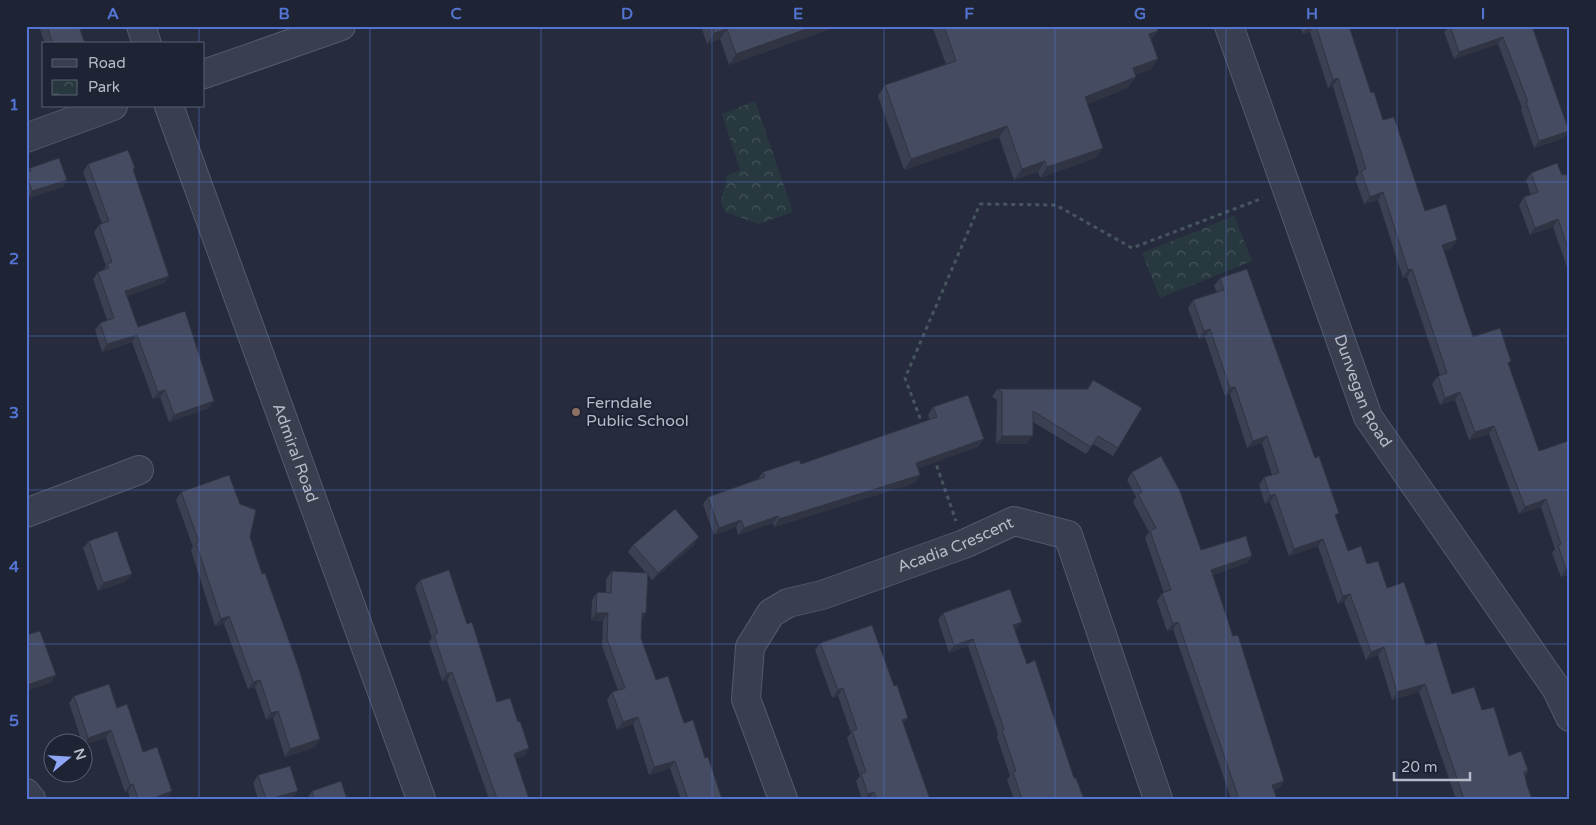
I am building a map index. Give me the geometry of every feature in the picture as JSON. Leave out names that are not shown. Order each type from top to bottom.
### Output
[{"type":"street","points":[[141,26],[146,42]]},
{"type":"street","points":[[205,74],[341,26]]},
{"type":"street","name":"Dunvegan Road","points":[[1229,26],[1368,417],[1556,688],[1570,717]]},
{"type":"street","points":[[26,138],[108,108]]},
{"type":"street","name":"Admiral Road","points":[[170,108],[421,799]]},
{"type":"street","points":[[26,513],[140,470]]},
{"type":"street","name":"Acadia Crescent","points":[[783,799],[746,699],[750,647],[771,613],[788,603],[822,595],[964,544],[1014,521],[1068,535],[1158,799]]},
{"type":"street","points":[[26,793],[32,799]]},
{"type":"path","points":[[925,434],[905,378],[980,204],[1056,205],[1132,248],[1287,188]]},
{"type":"path","points":[[932,452],[964,544]]},
{"type":"green space","points":[[755,101],[793,212],[759,224],[725,212],[721,201],[727,176],[740,170],[722,114]]},
{"type":"green space","points":[[1234,216],[1252,261],[1160,298],[1142,253]]},
{"type":"building","points":[[47,26],[79,26],[84,42],[52,42]]},
{"type":"building","points":[[712,26],[815,26],[736,54],[727,29],[714,33]]},
{"type":"building","points":[[944,26],[1156,26],[1158,31],[1149,34],[1158,59],[1133,68],[1136,77],[1085,97],[1103,148],[1047,167],[1045,161],[1022,169],[1007,126],[911,159],[885,85],[956,61]]},
{"type":"building","points":[[1316,26],[1349,26],[1371,93],[1374,92],[1383,120],[1394,117],[1425,211],[1446,204],[1457,240],[1442,245],[1473,337],[1500,328],[1511,361],[1508,363],[1539,451],[1568,441],[1570,445],[1570,568],[1566,569],[1558,545],[1561,544],[1546,499],[1525,507],[1494,426],[1475,432],[1460,392],[1445,398],[1438,376],[1447,373],[1412,269],[1408,270],[1383,192],[1370,197],[1361,171],[1366,169],[1338,78],[1333,80]]},
{"type":"building","points":[[1450,26],[1532,26],[1569,131],[1539,141],[1526,102],[1528,102],[1503,37],[1459,52]]},
{"type":"building","points":[[128,150],[169,276],[125,291],[138,327],[185,311],[214,401],[174,415],[165,390],[158,392],[137,335],[107,344],[100,323],[114,318],[98,272],[109,268],[107,264],[112,262],[99,225],[109,221],[88,164]]},
{"type":"building","points":[[59,158],[67,180],[32,191],[26,173],[31,171],[30,168]]},
{"type":"building","points":[[1557,163],[1562,175],[1566,174],[1570,184],[1570,254],[1558,219],[1535,228],[1524,197],[1538,192],[1531,173]]},
{"type":"building","points":[[1247,269],[1315,458],[1319,456],[1339,513],[1335,515],[1348,551],[1361,546],[1367,564],[1378,561],[1387,588],[1404,582],[1426,645],[1436,642],[1452,694],[1474,687],[1482,710],[1494,707],[1509,756],[1521,751],[1528,770],[1524,772],[1532,799],[1464,799],[1425,684],[1397,692],[1384,647],[1371,652],[1350,594],[1343,596],[1323,539],[1294,549],[1275,494],[1270,496],[1264,477],[1279,473],[1267,436],[1253,441],[1235,387],[1230,388],[1210,329],[1204,331],[1193,300],[1224,290],[1220,278]]},
{"type":"building","points":[[1093,380],[1142,408],[1118,448],[1098,436],[1091,447],[1033,411],[1033,436],[1002,436],[1002,392],[997,389],[1088,389]]},
{"type":"building","points":[[968,395],[984,439],[916,463],[920,475],[779,519],[778,516],[744,528],[741,520],[719,528],[708,497],[765,477],[763,472],[799,460],[801,464],[937,417],[933,407]]},
{"type":"building","points":[[1161,456],[1180,491],[1201,550],[1246,536],[1252,556],[1211,570],[1233,636],[1238,635],[1284,781],[1272,785],[1277,799],[1239,799],[1178,622],[1173,624],[1162,593],[1171,590],[1150,531],[1156,528],[1138,494],[1142,492],[1132,472]]},
{"type":"building","points":[[229,475],[240,504],[256,510],[250,537],[262,574],[265,573],[298,666],[320,739],[290,749],[278,711],[271,713],[260,680],[253,682],[229,616],[221,619],[196,543],[199,542],[181,492]]},
{"type":"building","points":[[675,509],[699,537],[658,573],[633,545]]},
{"type":"building","points":[[117,531],[132,574],[103,583],[89,541]]},
{"type":"building","points":[[449,570],[467,624],[472,622],[497,702],[510,698],[518,722],[520,721],[529,748],[514,754],[529,799],[497,799],[452,672],[447,674],[434,635],[438,633],[420,580]]},
{"type":"building","points":[[612,571],[648,573],[646,613],[642,613],[641,638],[656,680],[668,676],[684,723],[693,720],[705,758],[708,757],[722,799],[688,799],[675,761],[654,767],[638,717],[623,722],[612,692],[625,688],[607,639],[608,613],[596,613],[597,592],[611,593]]},
{"type":"building","points":[[1010,589],[1022,622],[1013,625],[1027,664],[1035,660],[1074,778],[1076,778],[1084,799],[1022,799],[1013,772],[1016,771],[1002,730],[1004,729],[973,639],[954,645],[943,613]]},
{"type":"building","points":[[872,625],[894,686],[897,685],[908,718],[902,720],[930,799],[877,799],[874,792],[868,794],[861,774],[866,772],[852,731],[857,729],[843,688],[838,690],[820,643]]},
{"type":"building","points":[[40,631],[56,675],[27,685],[26,635]]},
{"type":"building","points":[[109,684],[117,708],[127,704],[143,752],[157,747],[172,791],[151,799],[138,799],[133,784],[130,785],[111,730],[92,737],[92,732],[86,732],[74,696]]},
{"type":"building","points":[[290,766],[298,791],[266,799],[258,775]]},
{"type":"building","points":[[341,781],[347,799],[314,799],[312,791]]},
{"type":"place","name":"Ferndale Public School","points":[[576,412]]}]
